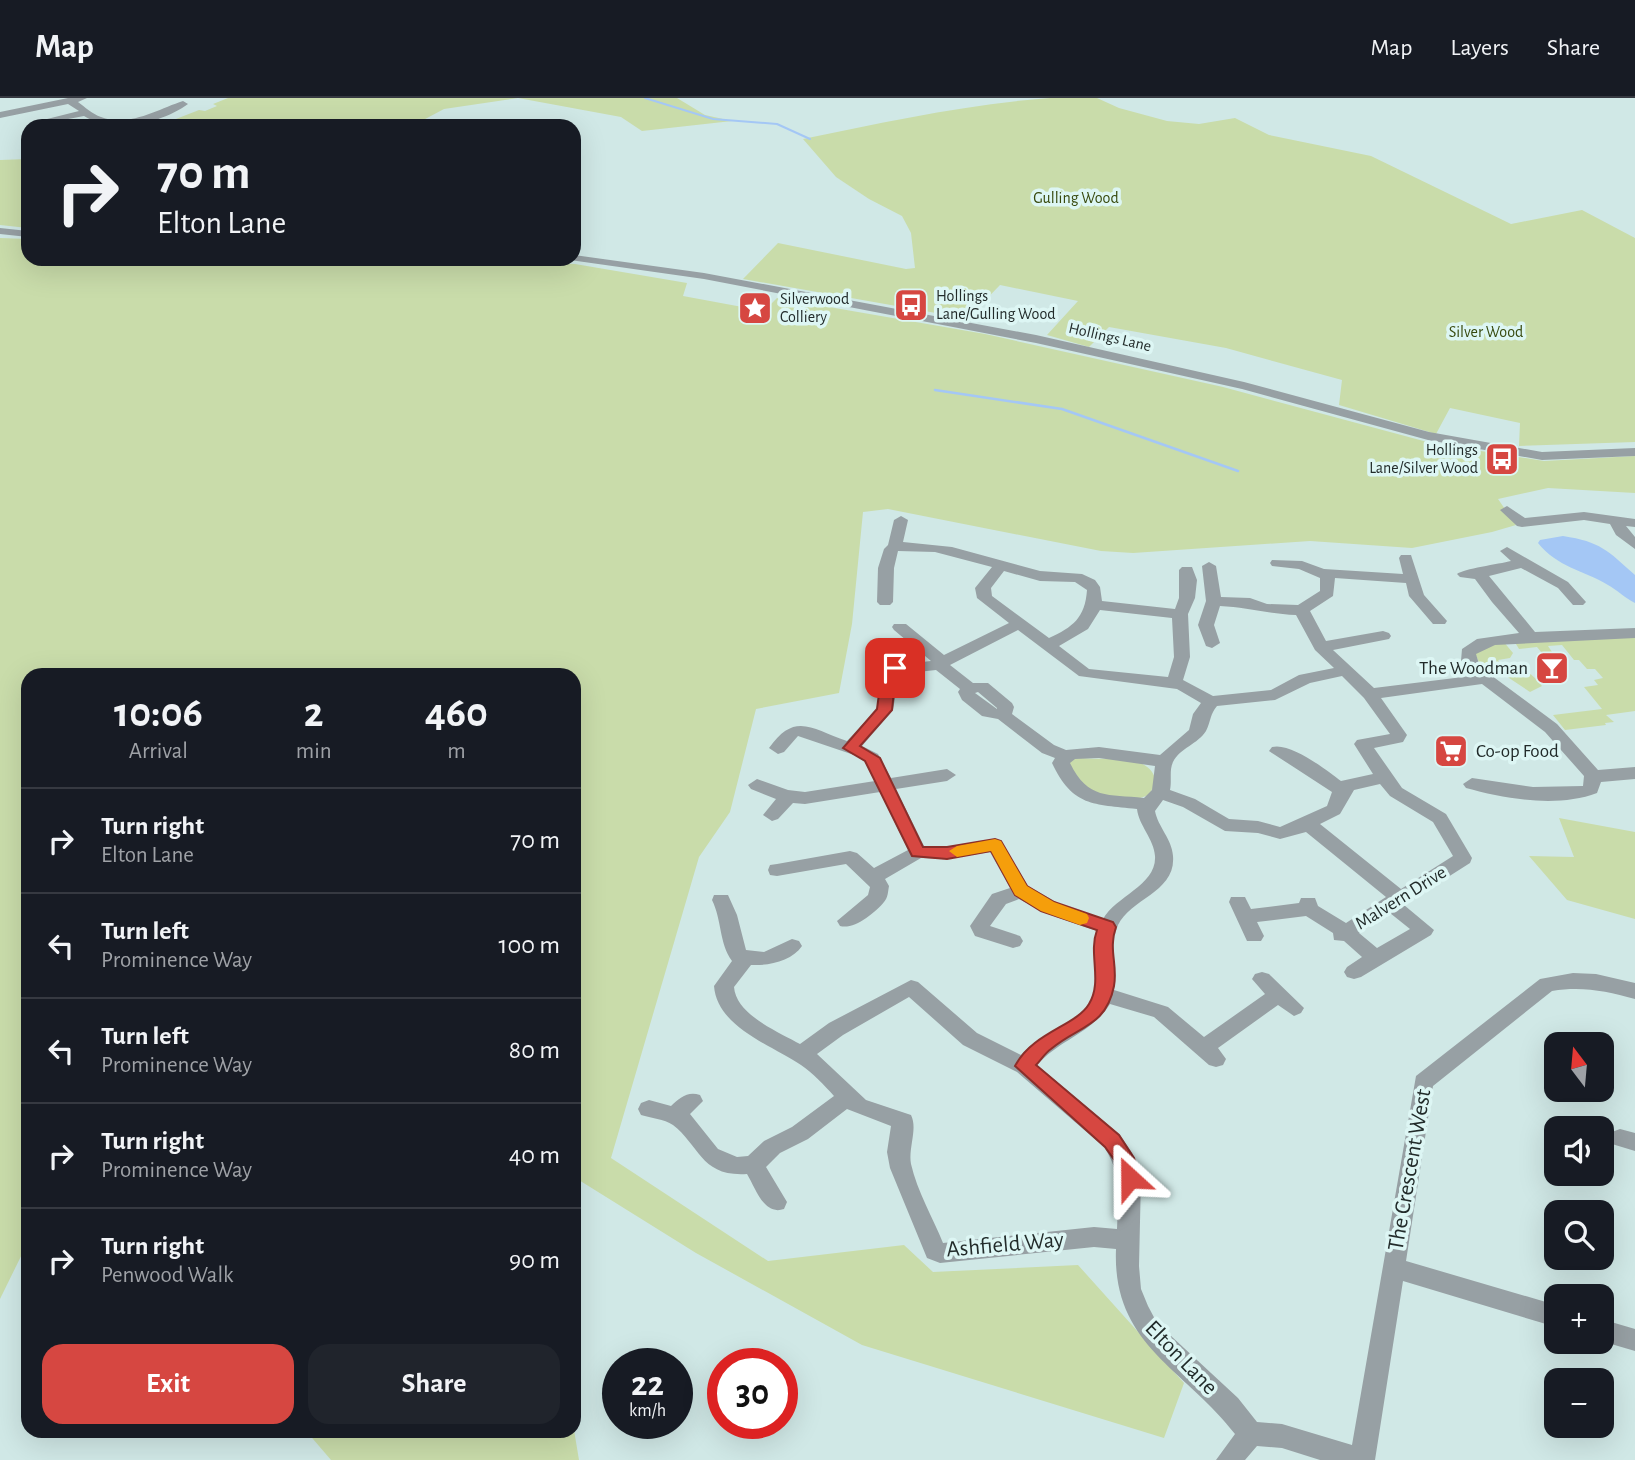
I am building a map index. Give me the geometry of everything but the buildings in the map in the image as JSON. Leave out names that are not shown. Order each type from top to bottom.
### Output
[{"type":"street","points":[[0,116],[76,100],[96,119]]},
{"type":"street","points":[[135,119],[183,104]]},
{"type":"street","points":[[157,106],[172,109]]},
{"type":"street","points":[[58,119],[87,112]]},
{"type":"street","points":[[0,231],[21,233]]},
{"type":"street","name":"Hollings Lane","points":[[581,259],[704,276],[1036,339],[1244,386],[1428,436],[1542,456],[1635,452]]},
{"type":"street","points":[[1507,510],[1522,523],[1576,512],[1617,523],[1635,523]]},
{"type":"street","points":[[895,547],[901,520]]},
{"type":"street","points":[[1617,523],[1621,532],[1635,545]]},
{"type":"street","points":[[885,602],[887,558],[895,547],[946,548],[1038,576],[1079,577],[1093,586],[1095,605],[1078,631],[1048,645]]},
{"type":"street","points":[[1507,551],[1521,563],[1562,582],[1578,602]]},
{"type":"street","points":[[1406,558],[1417,597],[1439,621]]},
{"type":"street","points":[[1277,563],[1302,565],[1325,575],[1332,572],[1413,579]]},
{"type":"street","points":[[1521,563],[1472,574],[1531,637]]},
{"type":"street","points":[[1002,564],[983,588],[985,598],[1085,673],[1184,685],[1211,702]]},
{"type":"street","points":[[1209,566],[1214,601],[1206,625],[1212,643]]},
{"type":"street","points":[[1174,683],[1182,657],[1180,614],[1187,598],[1187,570]]},
{"type":"street","points":[[1214,601],[1250,603],[1265,609],[1301,610],[1328,593],[1325,575]]},
{"type":"street","points":[[1095,605],[1180,614]]},
{"type":"street","points":[[1065,756],[1061,763],[1065,775],[1079,793],[1100,800],[1154,798],[1189,803],[1225,825],[1258,827],[1280,833],[1290,832],[1334,810],[1342,790],[1357,782],[1384,777],[1363,744],[1396,738],[1399,735],[1370,694],[1321,647],[1301,610]]},
{"type":"street","points":[[850,748],[885,710],[889,671],[895,668],[925,668],[941,663],[1019,624]]},
{"type":"street","points":[[900,627],[969,688],[966,692],[968,696],[988,712],[1003,715],[1048,749],[1065,756],[1079,752],[1120,753],[1164,762]]},
{"type":"street","points":[[1635,633],[1531,637],[1483,642],[1473,646],[1468,652],[1468,660],[1473,669],[1551,728],[1593,775],[1605,777],[1635,774]]},
{"type":"street","points":[[1321,647],[1383,636]]},
{"type":"street","points":[[1024,1066],[1044,1044],[1089,1017],[1097,1008],[1103,994],[1105,969],[1102,941],[1107,927],[1122,904],[1152,886],[1164,864],[1160,838],[1146,816],[1164,762],[1175,748],[1196,733],[1202,722],[1200,714],[1211,702],[1275,695],[1305,680],[1346,670]]},
{"type":"street","points":[[1370,694],[1485,679]]},
{"type":"street","points":[[778,748],[793,732],[799,730],[872,758],[918,852]]},
{"type":"street","points":[[1278,751],[1308,766],[1342,790]]},
{"type":"street","points":[[757,785],[788,797],[805,798],[947,775]]},
{"type":"street","points":[[1472,784],[1487,788],[1576,795],[1591,789],[1593,775]]},
{"type":"street","name":"Malvern Drive","points":[[1254,936],[1241,909],[1309,906],[1343,934],[1463,858],[1440,818],[1408,801],[1384,777]]},
{"type":"street","points":[[772,815],[788,797]]},
{"type":"street","points":[[1308,824],[1397,902],[1424,930],[1354,972]]},
{"type":"street","points":[[873,877],[918,852],[947,853],[995,845],[1021,891],[1048,907],[1107,927]]},
{"type":"street","points":[[777,870],[849,857],[880,886],[877,898],[847,921]]},
{"type":"street","points":[[1013,941],[982,930],[980,926],[999,899],[1021,891]]},
{"type":"street","points":[[721,900],[729,911],[735,952],[746,958],[766,959],[792,946]]},
{"type":"street","points":[[1343,934],[1376,958]]},
{"type":"street","name":"Ashfield Way","points":[[746,958],[724,986],[725,999],[750,1025],[802,1054],[848,1097],[870,1112],[903,1121],[898,1152],[901,1168],[934,1251],[940,1253],[1094,1237],[1128,1240]]},
{"type":"street","points":[[1103,994],[1161,1012],[1209,1054],[1286,1001],[1262,979]]},
{"type":"street","name":"The Crescent West","points":[[1361,1460],[1423,1082],[1547,984],[1573,980],[1596,981],[1635,991]]},
{"type":"street","name":"Elton Lane","points":[[802,1054],[836,1029],[911,987],[970,1039],[1024,1066],[1112,1141],[1124,1158],[1130,1178],[1129,1289],[1149,1331],[1229,1406],[1251,1434]]},
{"type":"street","points":[[649,1109],[674,1115],[682,1121],[710,1155],[736,1166],[753,1165],[772,1147],[800,1133],[848,1097]]},
{"type":"street","points":[[674,1115],[692,1101]]},
{"type":"street","points":[[753,1165],[776,1202]]},
{"type":"street","points":[[1394,1268],[1544,1312]]},
{"type":"street","points":[[1614,1334],[1635,1340]]},
{"type":"street","points":[[1229,1460],[1251,1434],[1282,1436],[1361,1460]]},
{"type":"green space","points":[[228,98],[518,98],[444,109],[425,119],[176,119],[217,106],[213,104]]},
{"type":"green space","points":[[518,98],[677,98],[705,115],[732,121],[642,131],[621,117]]},
{"type":"green space","points":[[1050,98],[1097,98],[1119,108],[1167,121],[1199,124],[1235,118],[1269,135],[1371,156],[1511,224],[1582,210],[1635,238],[1635,442],[1519,446],[1520,423],[1450,408],[1436,434],[1339,405],[1342,380],[1226,348],[1109,327],[1089,347],[1047,335],[1078,301],[1000,285],[971,315],[943,309],[936,313],[743,279],[778,243],[906,269],[915,268],[911,233],[902,216],[869,199],[836,177],[803,139],[957,109]]},
{"type":"green space","points":[[21,159],[21,227],[0,225],[0,160]]},
{"type":"green space","points":[[0,238],[21,239],[21,266],[581,265],[687,283],[683,296],[764,311],[777,298],[985,334],[1223,387],[1431,443],[1544,461],[1635,456],[1635,493],[1548,488],[1498,499],[1516,525],[1412,548],[1310,541],[1133,553],[1101,551],[888,509],[863,512],[852,624],[839,693],[756,709],[730,812],[699,857],[611,1158],[768,1261],[904,1245],[933,1272],[1078,1265],[1184,1383],[1164,1438],[862,1345],[696,1253],[581,1181],[581,668],[21,668],[21,1256],[0,1299]]},
{"type":"green space","points":[[1635,633],[1635,711],[1606,715],[1614,722],[1605,723],[1606,725],[1565,730],[1553,715],[1602,709],[1584,687],[1598,685],[1594,680],[1603,678],[1595,669],[1587,669],[1579,660],[1574,660],[1562,645],[1548,646],[1552,652],[1542,653],[1537,647],[1519,649],[1513,639]]},
{"type":"green space","points":[[1503,641],[1513,653],[1510,658],[1498,660],[1503,667],[1526,671],[1542,686],[1530,692],[1500,672],[1490,675],[1481,667],[1475,653]]},
{"type":"green space","points":[[1073,759],[1137,762],[1153,773],[1156,783],[1149,795],[1140,798],[1092,796],[1068,764]]},
{"type":"green space","points":[[1559,818],[1635,832],[1635,919],[1567,900],[1529,856],[1574,857]]},
{"type":"green space","points":[[312,1438],[575,1438],[579,1460],[331,1460]]},
{"type":"water","points":[[1563,536],[1603,548],[1635,575],[1635,603],[1599,580],[1553,558],[1538,543],[1540,540]]},
{"type":"waterway","points":[[645,98],[713,119],[777,124],[810,139]]},
{"type":"waterway","points":[[935,390],[1062,409],[1238,471]]},
{"type":"slow traffic","points":[[957,851],[995,845],[1021,891],[1048,907],[1080,918]]},
{"type":"place","name":"Hollings Lane/Gulling Wood","points":[[911,305]]},
{"type":"place","name":"Silverwood Colliery","points":[[755,308]]},
{"type":"place","name":"Hollings Lane/Silver Wood","points":[[1502,459]]},
{"type":"place","name":"The Woodman","points":[[1552,668]]},
{"type":"place","name":"Co-op Food","points":[[1451,751]]},
{"type":"route","points":[[895,668],[889,671],[882,716],[850,748],[872,758],[918,852],[947,853],[995,845],[1021,891],[1048,907],[1107,927],[1102,941],[1105,984],[1102,1000],[1089,1017],[1044,1044],[1024,1066],[1112,1141],[1124,1158],[1130,1178]]},
{"type":"park label","name":"Gulling Wood","points":[[1076,198]]},
{"type":"park label","name":"Silver Wood","points":[[1486,332]]}]
